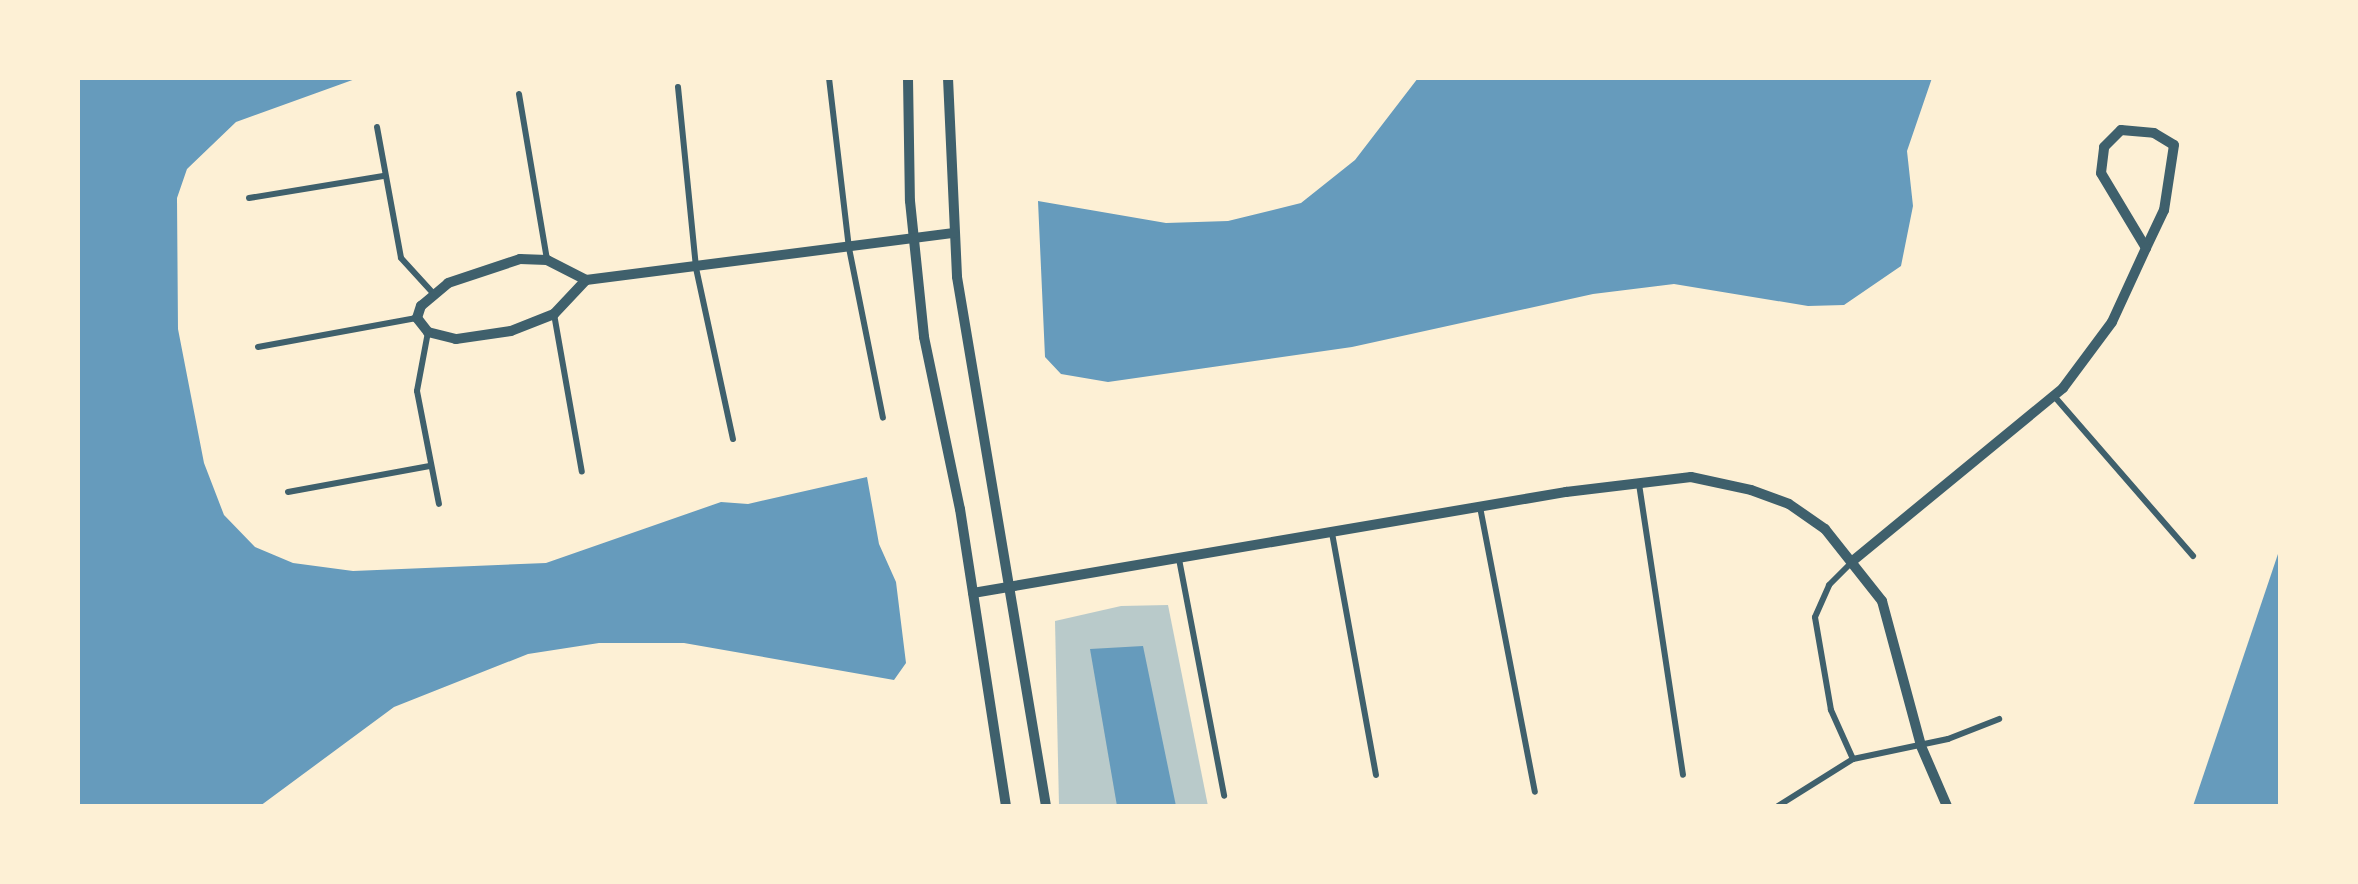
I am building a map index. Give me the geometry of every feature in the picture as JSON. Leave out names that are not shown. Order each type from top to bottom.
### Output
[{"type":"street","points":[[908,78],[914,239],[924,338],[973,593],[1006,806]]},
{"type":"street","points":[[948,78],[954,233],[1046,806]]},
{"type":"street","points":[[1855,559],[2054,396],[2112,322],[2164,210],[2174,144],[2154,133],[2121,130],[2104,146],[2101,173],[2146,248]]},
{"type":"street","points":[[586,280],[554,314],[479,338],[428,332],[417,318],[433,293],[488,266],[547,260],[586,280],[954,233]]},
{"type":"street","points":[[973,593],[1639,483],[1691,477],[1751,490],[1789,504],[1855,559],[1882,602],[1920,746],[1948,806]]},
{"type":"lane","points":[[829,78],[848,248],[883,418]]},
{"type":"lane","points":[[678,87],[696,268],[733,438]]},
{"type":"lane","points":[[519,94],[547,260]]},
{"type":"lane","points":[[377,127],[400,258],[433,293]]},
{"type":"lane","points":[[250,198],[383,176]]},
{"type":"lane","points":[[554,314],[582,472]]},
{"type":"lane","points":[[258,348],[417,318]]},
{"type":"lane","points":[[428,332],[418,391],[439,504]]},
{"type":"lane","points":[[2054,396],[2193,556]]},
{"type":"lane","points":[[288,492],[430,466]]},
{"type":"lane","points":[[1639,483],[1683,775]]},
{"type":"lane","points":[[1480,507],[1535,792]]},
{"type":"lane","points":[[1332,532],[1376,775]]},
{"type":"lane","points":[[1178,558],[1224,796]]},
{"type":"lane","points":[[1853,760],[1831,710],[1815,618],[1829,585],[1855,559]]},
{"type":"lane","points":[[1778,806],[1853,760],[1920,746],[1999,718]]},
{"type":"shaded area","points":[[1168,605],[1208,806],[1059,806],[1055,621],[1121,606]]},
{"type":"water","points":[[78,78],[358,78],[236,122],[187,169],[177,198],[178,329],[204,463],[224,515],[255,547],[293,563],[353,571],[546,563],[721,502],[748,504],[867,477],[879,544],[896,582],[906,663],[894,680],[684,643],[599,643],[528,654],[394,707],[260,806],[78,806]]},
{"type":"water","points":[[1418,78],[1932,78],[1907,151],[1913,206],[1901,266],[1844,305],[1808,306],[1674,284],[1593,294],[1352,347],[1108,382],[1061,374],[1045,357],[1038,201],[1166,223],[1228,221],[1301,203],[1355,160]]},
{"type":"water","points":[[2280,548],[2280,806],[2193,806]]},
{"type":"water","points":[[1143,646],[1176,806],[1117,806],[1090,649]]}]
